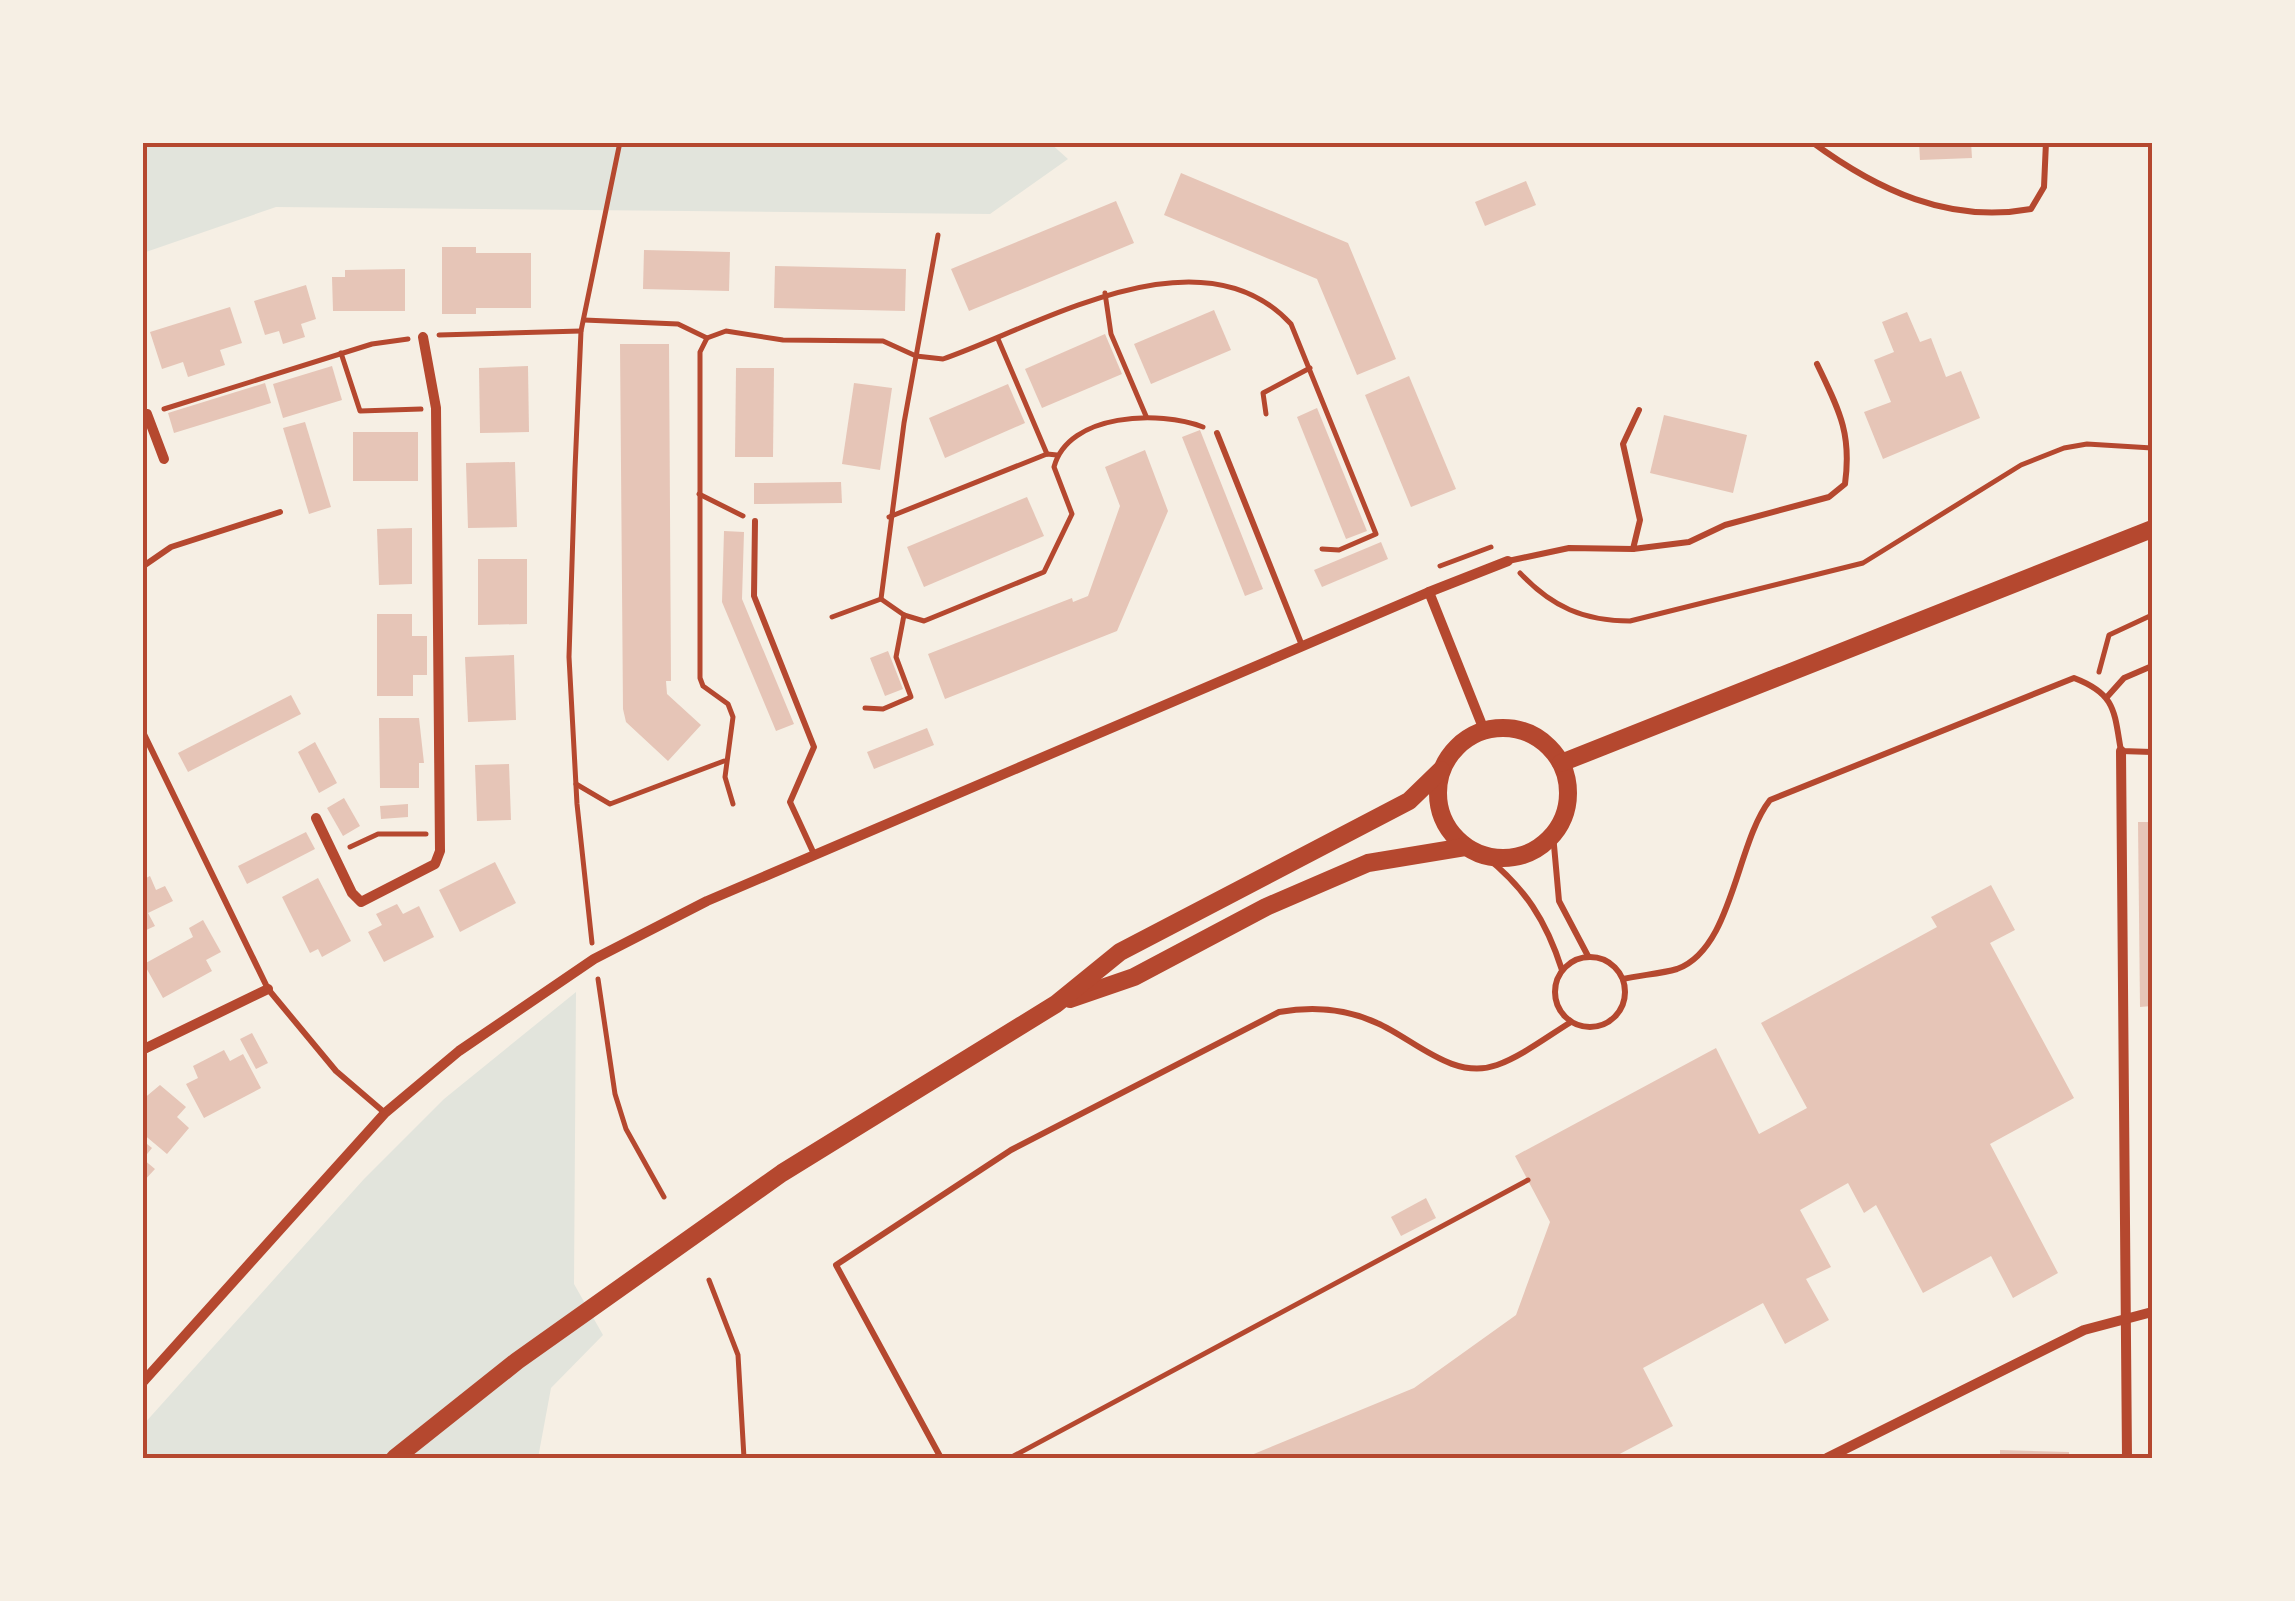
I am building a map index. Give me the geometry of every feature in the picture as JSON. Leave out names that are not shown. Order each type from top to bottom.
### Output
[{"type":"main road","points":[[1561,763],[2152,529]]},
{"type":"main road","points":[[395,1458],[517,1362],[782,1173],[1056,1004],[1120,952],[1408,801],[1466,738],[1484,730],[1528,732],[1561,763],[1568,792],[1553,834],[1522,856],[1485,856],[1465,847],[1440,813],[1440,770]]},
{"type":"main road","points":[[1056,1004],[1134,977],[1266,907],[1368,863],[1465,847]]},
{"type":"street","points":[[316,818],[361,902],[435,864],[440,834],[436,408],[423,337]]},
{"type":"street","points":[[145,415],[164,458]]},
{"type":"street","points":[[142,1383],[385,1113],[459,1051],[594,958],[707,901],[814,854],[1301,644],[1508,561]]},
{"type":"street","points":[[1429,592],[1484,730]]},
{"type":"street","points":[[2122,751],[2127,1458]]},
{"type":"street","points":[[142,1050],[268,989]]},
{"type":"street","points":[[1827,1458],[2046,1348],[2125,1316],[2152,1312]]},
{"type":"lane","points":[[1812,142],[1876,186],[1968,213],[2003,214],[2031,209],[2044,187],[2046,142]]},
{"type":"lane","points":[[1508,561],[1569,548],[1633,549],[1689,542],[1726,525],[1829,497],[1845,484],[1850,447],[1842,416],[1817,364]]},
{"type":"lane","points":[[1633,549],[1640,520],[1623,444],[1639,410]]},
{"type":"lane","points":[[1216,432],[1301,644]]},
{"type":"lane","points":[[142,567],[171,548],[280,512]]},
{"type":"lane","points":[[755,521],[754,596],[814,748],[790,802],[814,854]]},
{"type":"lane","points":[[2107,697],[2124,678],[2152,666]]},
{"type":"lane","points":[[1623,979],[1679,968],[1692,960],[1732,896],[1753,822],[1770,800],[2074,678],[2097,687],[2107,697],[2122,751],[2152,752]]},
{"type":"lane","points":[[142,730],[268,989],[336,1071],[385,1113]]},
{"type":"lane","points":[[941,1458],[836,1265],[1011,1150],[1278,1012],[1307,1007],[1343,1011],[1378,1023],[1461,1068],[1496,1066],[1571,1022],[1600,1026],[1613,1019],[1622,1008],[1623,979],[1615,966],[1588,956],[1559,901],[1553,834]]},
{"type":"lane","points":[[1485,856],[1527,894],[1548,930],[1562,970],[1555,998],[1571,1022]]},
{"type":"lane","points":[[1562,970],[1588,956]]},
{"type":"path","points":[[620,142],[581,331],[569,657],[576,784],[594,958],[610,1038],[615,1094],[626,1129],[664,1197]]},
{"type":"path","points":[[880,599],[890,517],[938,236]]},
{"type":"path","points":[[734,804],[725,760],[733,717],[728,704],[703,686],[700,678],[700,352],[707,338],[726,331],[783,340],[882,341],[916,356],[943,359],[1105,293],[1198,281],[1222,284],[1279,310],[1291,324],[1376,534],[1339,550],[1322,548]]},
{"type":"path","points":[[1105,293],[1112,334],[1146,416]]},
{"type":"path","points":[[583,320],[678,324],[692,327],[707,338]]},
{"type":"path","points":[[145,415],[341,353],[423,337],[581,331]]},
{"type":"path","points":[[998,339],[1047,454]]},
{"type":"path","points":[[341,353],[360,410],[436,408]]},
{"type":"path","points":[[1266,414],[1263,393],[1310,368]]},
{"type":"path","points":[[880,599],[904,615],[924,621],[1044,572],[1072,514],[1054,467],[1057,455],[1068,441],[1125,417],[1189,422],[1216,432]]},
{"type":"path","points":[[1508,561],[1560,607],[1595,621],[1630,621],[1863,563],[2021,465],[2064,448],[2087,444],[2152,448]]},
{"type":"path","points":[[890,517],[1047,454],[1057,455]]},
{"type":"path","points":[[698,494],[755,521]]},
{"type":"path","points":[[832,617],[880,599]]},
{"type":"path","points":[[865,708],[884,709],[911,697],[896,658],[904,615]]},
{"type":"path","points":[[2097,687],[2109,635],[2152,615]]},
{"type":"path","points":[[576,784],[610,804],[725,760]]},
{"type":"path","points":[[333,855],[378,834],[440,834]]},
{"type":"path","points":[[1010,1458],[1528,1180]]},
{"type":"path","points":[[709,1280],[738,1355],[744,1458]]},
{"type":"shaded area","points":[[1049,142],[1068,159],[990,214],[276,207],[143,253],[142,143]]},
{"type":"shaded area","points":[[576,992],[574,1284],[603,1335],[551,1388],[538,1458],[143,1458],[143,1425],[364,1179],[444,1099]]},
{"type":"building","points":[[1919,142],[1971,142],[1972,158],[1920,160]]},
{"type":"building","points":[[1181,173],[1348,243],[1396,359],[1357,375],[1317,279],[1164,215]]},
{"type":"building","points":[[1526,181],[1536,205],[1485,226],[1475,202]]},
{"type":"building","points":[[1116,201],[1134,243],[969,311],[951,269]]},
{"type":"building","points":[[442,247],[476,247],[476,253],[531,253],[531,308],[476,308],[476,314],[442,314]]},
{"type":"building","points":[[644,250],[730,252],[729,291],[643,289]]},
{"type":"building","points":[[775,266],[906,269],[905,311],[774,308]]},
{"type":"building","points":[[405,269],[405,311],[333,311],[332,277],[345,277],[345,270]]},
{"type":"building","points":[[306,285],[316,319],[301,324],[305,337],[283,344],[279,331],[265,335],[254,301]]},
{"type":"building","points":[[230,307],[242,343],[220,350],[225,365],[188,377],[183,362],[162,369],[150,332]]},
{"type":"building","points":[[1214,310],[1231,350],[1151,384],[1134,344]]},
{"type":"building","points":[[1907,312],[1920,342],[1931,338],[1946,377],[1961,371],[1980,418],[1883,459],[1864,412],[1891,402],[1874,360],[1894,352],[1882,322]]},
{"type":"building","points":[[1105,334],[1122,374],[1042,408],[1025,369]]},
{"type":"building","points":[[620,344],[669,344],[671,681],[666,681],[667,694],[701,725],[668,761],[626,722],[623,709]]},
{"type":"building","points":[[332,366],[342,400],[283,418],[273,384]]},
{"type":"building","points":[[528,366],[529,432],[480,433],[479,368]]},
{"type":"building","points":[[736,368],[774,368],[773,457],[735,457]]},
{"type":"building","points":[[1409,376],[1456,489],[1411,507],[1365,395]]},
{"type":"building","points":[[265,383],[271,403],[174,433],[168,413]]},
{"type":"building","points":[[854,383],[892,388],[880,470],[842,464]]},
{"type":"building","points":[[1008,384],[1025,423],[945,458],[929,418]]},
{"type":"building","points":[[1317,408],[1367,531],[1346,539],[1297,417]]},
{"type":"building","points":[[1664,415],[1747,435],[1733,493],[1650,473]]},
{"type":"building","points":[[305,422],[331,507],[309,514],[283,428]]},
{"type":"building","points":[[1200,430],[1263,589],[1245,596],[1182,437]]},
{"type":"building","points":[[353,432],[418,432],[418,481],[353,481]]},
{"type":"building","points":[[1145,450],[1168,511],[1117,631],[945,699],[928,654],[1072,598],[1073,602],[1088,596],[1120,506],[1105,467]]},
{"type":"building","points":[[515,462],[517,527],[468,528],[466,463]]},
{"type":"building","points":[[841,482],[842,503],[754,504],[754,483]]},
{"type":"building","points":[[1027,497],[1044,536],[924,587],[907,547]]},
{"type":"building","points":[[412,528],[412,584],[379,585],[377,529]]},
{"type":"building","points":[[724,531],[744,532],[742,599],[794,724],[776,731],[722,602]]},
{"type":"building","points":[[1381,542],[1388,559],[1322,587],[1314,570]]},
{"type":"building","points":[[478,559],[527,559],[527,624],[478,625]]},
{"type":"building","points":[[377,614],[412,614],[412,636],[427,636],[427,675],[413,675],[413,696],[377,696]]},
{"type":"building","points":[[888,651],[903,689],[885,696],[870,658]]},
{"type":"building","points":[[514,655],[516,720],[468,722],[465,657]]},
{"type":"building","points":[[291,695],[301,714],[188,772],[178,753]]},
{"type":"building","points":[[379,718],[419,718],[424,763],[419,763],[419,788],[380,788]]},
{"type":"building","points":[[927,728],[934,745],[874,769],[867,752]]},
{"type":"building","points":[[315,742],[337,783],[319,793],[298,752]]},
{"type":"building","points":[[509,764],[511,820],[477,821],[475,765]]},
{"type":"building","points":[[344,798],[360,826],[343,836],[327,808]]},
{"type":"building","points":[[408,804],[408,817],[381,819],[380,806]]},
{"type":"building","points":[[2138,822],[2152,822],[2152,1006],[2140,1007]]},
{"type":"building","points":[[306,832],[315,849],[247,884],[238,866]]},
{"type":"building","points":[[495,862],[516,903],[460,932],[439,890]]},
{"type":"building","points":[[150,876],[156,890],[165,886],[173,901],[148,913],[155,926],[142,932],[142,880]]},
{"type":"building","points":[[318,878],[351,941],[322,957],[318,949],[310,953],[282,897]]},
{"type":"building","points":[[1991,885],[2015,930],[1990,943],[2074,1098],[1990,1144],[2058,1273],[2013,1298],[1991,1256],[1923,1293],[1876,1205],[1864,1213],[1848,1183],[1800,1210],[1831,1267],[1806,1279],[1829,1320],[1785,1344],[1763,1303],[1643,1368],[1673,1426],[1612,1458],[1244,1458],[1414,1388],[1516,1315],[1550,1222],[1515,1156],[1716,1048],[1759,1134],[1807,1108],[1761,1023],[1937,927],[1931,917]]},
{"type":"building","points":[[397,904],[403,914],[419,906],[434,937],[384,962],[368,932],[382,925],[376,914]]},
{"type":"building","points":[[203,920],[221,952],[206,960],[212,971],[163,998],[144,964],[193,937],[189,928]]},
{"type":"building","points":[[252,1033],[268,1063],[256,1069],[240,1039]]},
{"type":"building","points":[[224,1050],[230,1061],[243,1054],[261,1088],[204,1118],[186,1084],[198,1078],[193,1066]]},
{"type":"building","points":[[160,1085],[186,1107],[177,1117],[189,1128],[167,1154],[142,1133],[142,1100]]},
{"type":"building","points":[[142,1140],[152,1148],[143,1159],[155,1169],[142,1183]]},
{"type":"building","points":[[1426,1198],[1436,1218],[1401,1236],[1391,1217]]},
{"type":"building","points":[[2000,1450],[2069,1452],[2069,1458],[2000,1458]]}]
